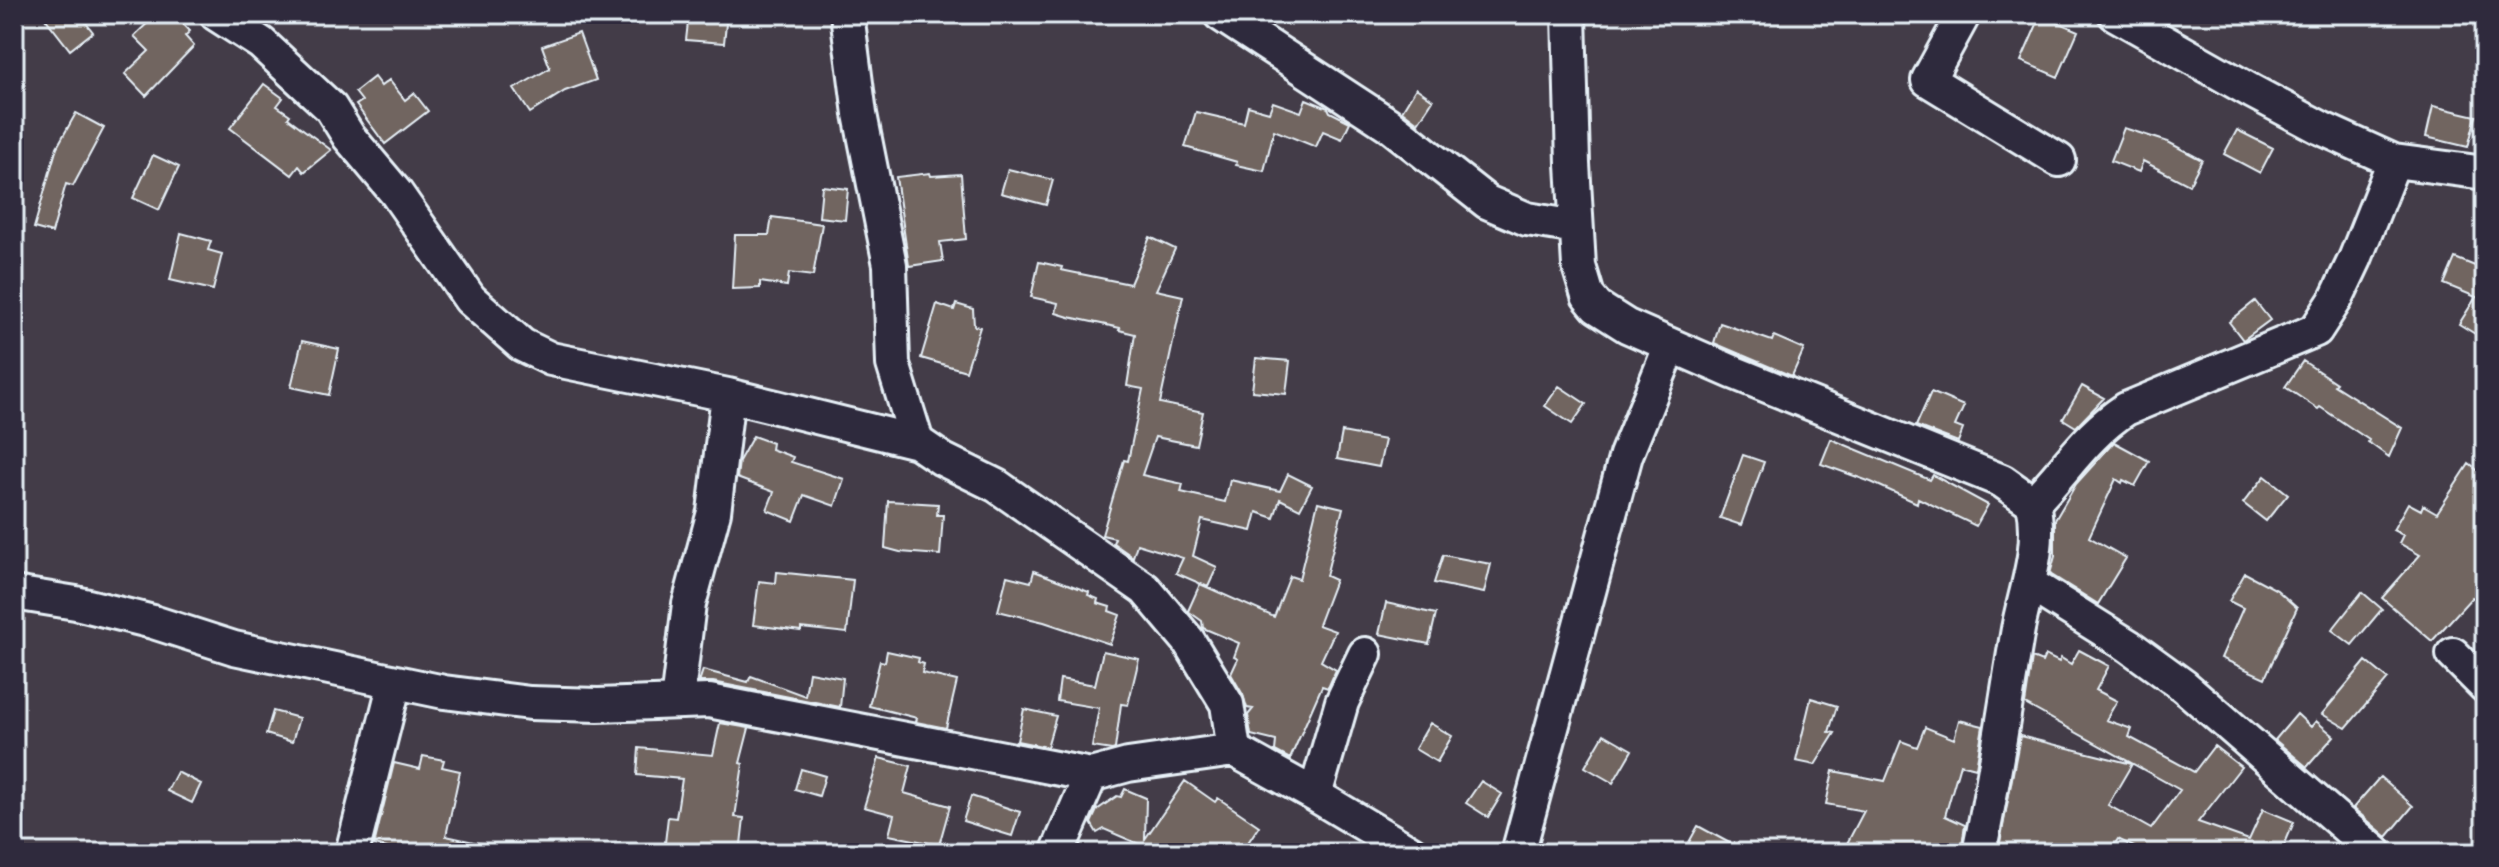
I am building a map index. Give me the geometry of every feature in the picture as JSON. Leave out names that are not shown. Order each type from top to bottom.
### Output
[{"type":"street","points":[[216,14],[261,43],[331,108],[349,137],[397,194],[470,299],[522,345],[551,359],[728,395],[917,442],[942,459],[997,486],[1145,589],[1188,640],[1227,704],[1234,750]]},
{"type":"street","points":[[847,14],[860,114],[890,265],[893,364],[917,442]]},
{"type":"street","points":[[1220,14],[1388,124],[1487,202],[1527,219],[1576,227]]},
{"type":"street","points":[[1569,14],[1579,266],[1588,296],[1597,307],[1627,326],[1785,394],[1988,474],[2018,490],[2033,503],[2036,513],[2035,550],[2030,584],[2019,626],[1992,794],[1979,853]]},
{"type":"street","points":[[1964,14],[1928,80],[2059,160]]},
{"type":"street","points":[[2115,14],[2321,128],[2394,161],[2485,173]]},
{"type":"street","points":[[2033,503],[2083,443],[2103,424],[2126,409],[2316,330],[2336,299],[2355,259],[2394,161]]},
{"type":"street","points":[[1518,853],[1626,455],[1671,345]]},
{"type":"street","points":[[677,702],[689,604],[714,512],[728,395]]},
{"type":"street","points":[[2030,584],[2129,646],[2184,686],[2376,853]]},
{"type":"street","points":[[14,593],[76,603],[153,622],[234,648],[395,682],[530,703],[598,705],[709,701],[1091,775],[1128,765],[1234,750],[1412,853]]},
{"type":"street","points":[[1315,795],[1342,702],[1365,654]]},
{"type":"street","points":[[2453,654],[2485,686]]},
{"type":"street","points":[[352,853],[395,682]]},
{"type":"street","points":[[1057,853],[1091,775]]},
{"type":"building","points":[[42,14],[79,14],[93,32],[70,50]]},
{"type":"building","points":[[157,14],[174,14],[190,31],[185,36],[194,46],[146,96],[125,74],[149,51],[134,36]]},
{"type":"building","points":[[689,14],[727,14],[724,43],[686,40]]},
{"type":"building","points":[[2041,15],[2078,31],[2058,77],[2021,61]]},
{"type":"building","points":[[579,33],[596,80],[565,91],[530,113],[514,89],[550,68],[542,46]]},
{"type":"building","points":[[374,77],[381,86],[389,80],[405,100],[414,93],[428,111],[385,144],[356,105],[362,101],[355,92]]},
{"type":"building","points":[[264,84],[283,98],[277,106],[290,115],[288,118],[331,150],[304,172],[299,166],[292,175],[230,128]]},
{"type":"building","points":[[1416,88],[1433,100],[1418,123],[1402,111]]},
{"type":"building","points":[[1306,99],[1350,122],[1342,139],[1323,131],[1316,147],[1274,130],[1264,171],[1185,147],[1196,112],[1244,123],[1248,106],[1269,112],[1273,102],[1301,112]]},
{"type":"building","points":[[2433,106],[2476,116],[2468,147],[2426,137]]},
{"type":"building","points":[[76,113],[104,128],[73,186],[66,184],[52,233],[34,228],[57,147]]},
{"type":"building","points":[[2124,128],[2168,142],[2202,160],[2189,185],[2143,161],[2139,172],[2111,161]]},
{"type":"building","points":[[2237,130],[2273,148],[2260,173],[2224,154]]},
{"type":"building","points":[[153,155],[179,167],[159,210],[133,198]]},
{"type":"building","points":[[1008,169],[1053,180],[1046,205],[1001,193]]},
{"type":"building","points":[[930,173],[931,176],[961,174],[966,239],[940,242],[943,261],[909,266],[896,177]]},
{"type":"building","points":[[822,186],[848,189],[845,220],[819,217]]},
{"type":"building","points":[[772,217],[822,224],[813,276],[789,273],[787,286],[760,282],[760,288],[732,289],[735,235],[769,235]]},
{"type":"building","points":[[181,233],[211,241],[208,250],[222,254],[213,290],[170,280]]},
{"type":"building","points":[[1150,237],[1175,249],[1156,290],[1183,296],[1160,403],[1203,412],[1196,445],[1155,437],[1142,475],[1183,484],[1181,492],[1225,502],[1230,480],[1280,491],[1288,474],[1312,486],[1300,509],[1280,499],[1274,518],[1257,512],[1252,531],[1202,520],[1193,556],[1217,567],[1208,587],[1176,573],[1183,558],[1137,544],[1133,557],[1113,543],[1115,538],[1102,535],[1124,460],[1128,461],[1143,389],[1127,386],[1135,334],[1056,313],[1058,303],[1031,297],[1039,262],[1062,267],[1061,270],[1130,284]]},
{"type":"building","points":[[2455,258],[2485,270],[2485,340],[2459,324],[2476,297],[2444,284]]},
{"type":"building","points":[[2255,301],[2270,320],[2243,340],[2229,322]]},
{"type":"building","points":[[937,304],[954,310],[956,304],[973,309],[974,326],[980,327],[966,371],[921,358]]},
{"type":"building","points":[[1720,323],[1772,341],[1774,336],[1804,349],[1792,376],[1714,343]]},
{"type":"building","points":[[302,341],[339,349],[329,395],[291,387]]},
{"type":"building","points":[[1256,358],[1290,361],[1286,394],[1252,391]]},
{"type":"building","points":[[2303,361],[2336,383],[2334,385],[2402,428],[2389,457],[2320,407],[2318,409],[2285,387]]},
{"type":"building","points":[[1559,386],[1586,404],[1572,424],[1545,406]]},
{"type":"building","points":[[2082,386],[2104,398],[2076,427],[2063,419]]},
{"type":"building","points":[[1931,392],[1964,406],[1955,426],[1963,429],[1958,442],[1916,426]]},
{"type":"building","points":[[1342,432],[1385,440],[1379,467],[1337,459]]},
{"type":"building","points":[[753,436],[772,443],[771,449],[793,457],[791,462],[844,479],[835,506],[804,495],[794,521],[767,510],[774,492],[737,478],[739,461]]},
{"type":"building","points":[[1831,439],[1930,480],[1933,475],[1988,505],[1976,526],[1918,498],[1917,503],[1821,464]]},
{"type":"building","points":[[2114,442],[2149,461],[2135,486],[2116,479],[2089,537],[2126,558],[2098,604],[2050,574],[2055,556],[2055,520],[2076,484]]},
{"type":"building","points":[[1743,455],[1764,462],[1741,525],[1720,518]]},
{"type":"building","points":[[2469,464],[2485,476],[2485,605],[2472,597],[2432,641],[2382,598],[2420,555],[2399,543],[2403,535],[2393,530],[2408,503],[2421,510],[2423,505],[2437,513]]},
{"type":"building","points":[[2265,476],[2288,494],[2266,521],[2243,503]]},
{"type":"building","points":[[888,501],[938,504],[937,515],[943,515],[940,555],[885,548]]},
{"type":"building","points":[[1318,502],[1343,508],[1326,576],[1335,580],[1318,625],[1335,631],[1321,661],[1336,670],[1328,688],[1322,686],[1290,759],[1275,751],[1276,741],[1251,735],[1248,715],[1253,709],[1247,708],[1231,674],[1238,659],[1234,657],[1239,643],[1203,628],[1202,621],[1188,611],[1200,584],[1274,617],[1290,576],[1299,579]]},
{"type":"building","points":[[1443,555],[1491,564],[1484,593],[1434,583]]},
{"type":"building","points":[[1034,571],[1089,592],[1088,595],[1098,599],[1097,603],[1110,607],[1109,611],[1120,615],[1110,644],[1044,622],[998,611],[1007,576],[1031,582]]},
{"type":"building","points":[[777,572],[853,580],[847,633],[753,625],[759,581],[776,583]]},
{"type":"building","points":[[2245,573],[2277,590],[2297,608],[2265,678],[2221,658],[2243,608],[2229,601]]},
{"type":"building","points":[[2362,592],[2382,609],[2352,645],[2332,630]]},
{"type":"building","points":[[1386,603],[1436,614],[1429,644],[1379,634]]},
{"type":"building","points":[[2079,650],[2109,666],[2096,690],[2117,701],[2106,720],[2132,729],[2129,737],[2194,772],[2214,746],[2241,767],[2198,822],[2249,840],[2263,809],[2294,822],[2281,853],[2146,853],[2118,839],[2109,853],[1998,853],[2020,736],[2132,764],[2108,805],[2151,829],[2180,790],[2025,704],[2032,658],[2042,662],[2045,655],[2071,664]]},
{"type":"building","points":[[887,651],[919,658],[918,662],[924,664],[922,673],[957,681],[946,728],[916,722],[917,718],[869,706],[880,661],[885,662]]},
{"type":"building","points":[[1103,651],[1139,659],[1128,705],[1121,704],[1115,749],[1112,750],[1092,747],[1099,708],[1057,701],[1060,679],[1095,685]]},
{"type":"building","points":[[2366,661],[2388,679],[2346,728],[2322,714]]},
{"type":"building","points":[[703,670],[748,682],[751,676],[805,696],[809,672],[843,678],[840,707],[713,682],[699,682]]},
{"type":"building","points":[[1811,698],[1837,706],[1829,732],[1835,733],[1815,765],[1796,761]]},
{"type":"building","points":[[1024,709],[1056,716],[1047,747],[1017,741]]},
{"type":"building","points":[[273,711],[299,718],[292,742],[266,734]]},
{"type":"building","points":[[2297,714],[2311,727],[2316,721],[2334,736],[2307,767],[2275,740]]},
{"type":"building","points":[[1959,720],[1983,726],[1976,768],[1960,764],[1945,816],[1965,825],[1961,853],[1842,853],[1864,811],[1826,804],[1833,771],[1885,781],[1901,741],[1917,747],[1925,727],[1954,739]]},
{"type":"building","points":[[720,723],[749,728],[740,763],[743,764],[735,817],[744,818],[740,853],[664,851],[668,817],[676,818],[682,779],[637,775],[639,748],[713,755]]},
{"type":"building","points":[[1430,723],[1452,736],[1437,762],[1415,749]]},
{"type":"building","points":[[1604,734],[1632,750],[1613,783],[1585,767]]},
{"type":"building","points":[[423,756],[444,760],[442,767],[460,771],[446,836],[483,844],[483,853],[410,853],[374,845],[394,763],[420,769]]},
{"type":"building","points":[[879,758],[911,766],[904,793],[950,806],[939,845],[889,835],[894,815],[864,807]]},
{"type":"building","points":[[801,769],[825,776],[819,796],[795,789]]},
{"type":"building","points":[[177,772],[201,784],[192,803],[167,791]]},
{"type":"building","points":[[2380,777],[2413,806],[2387,837],[2353,808]]},
{"type":"building","points":[[1185,781],[1215,802],[1218,798],[1259,826],[1241,853],[1135,853],[1141,845],[1104,829],[1097,833],[1091,823],[1097,810],[1117,796],[1121,797],[1125,789],[1146,798],[1145,839]]},
{"type":"building","points":[[1481,781],[1502,794],[1488,817],[1466,803]]},
{"type":"building","points":[[971,796],[1020,812],[1012,836],[963,821]]},
{"type":"building","points":[[1698,826],[1748,853],[1683,853]]}]
